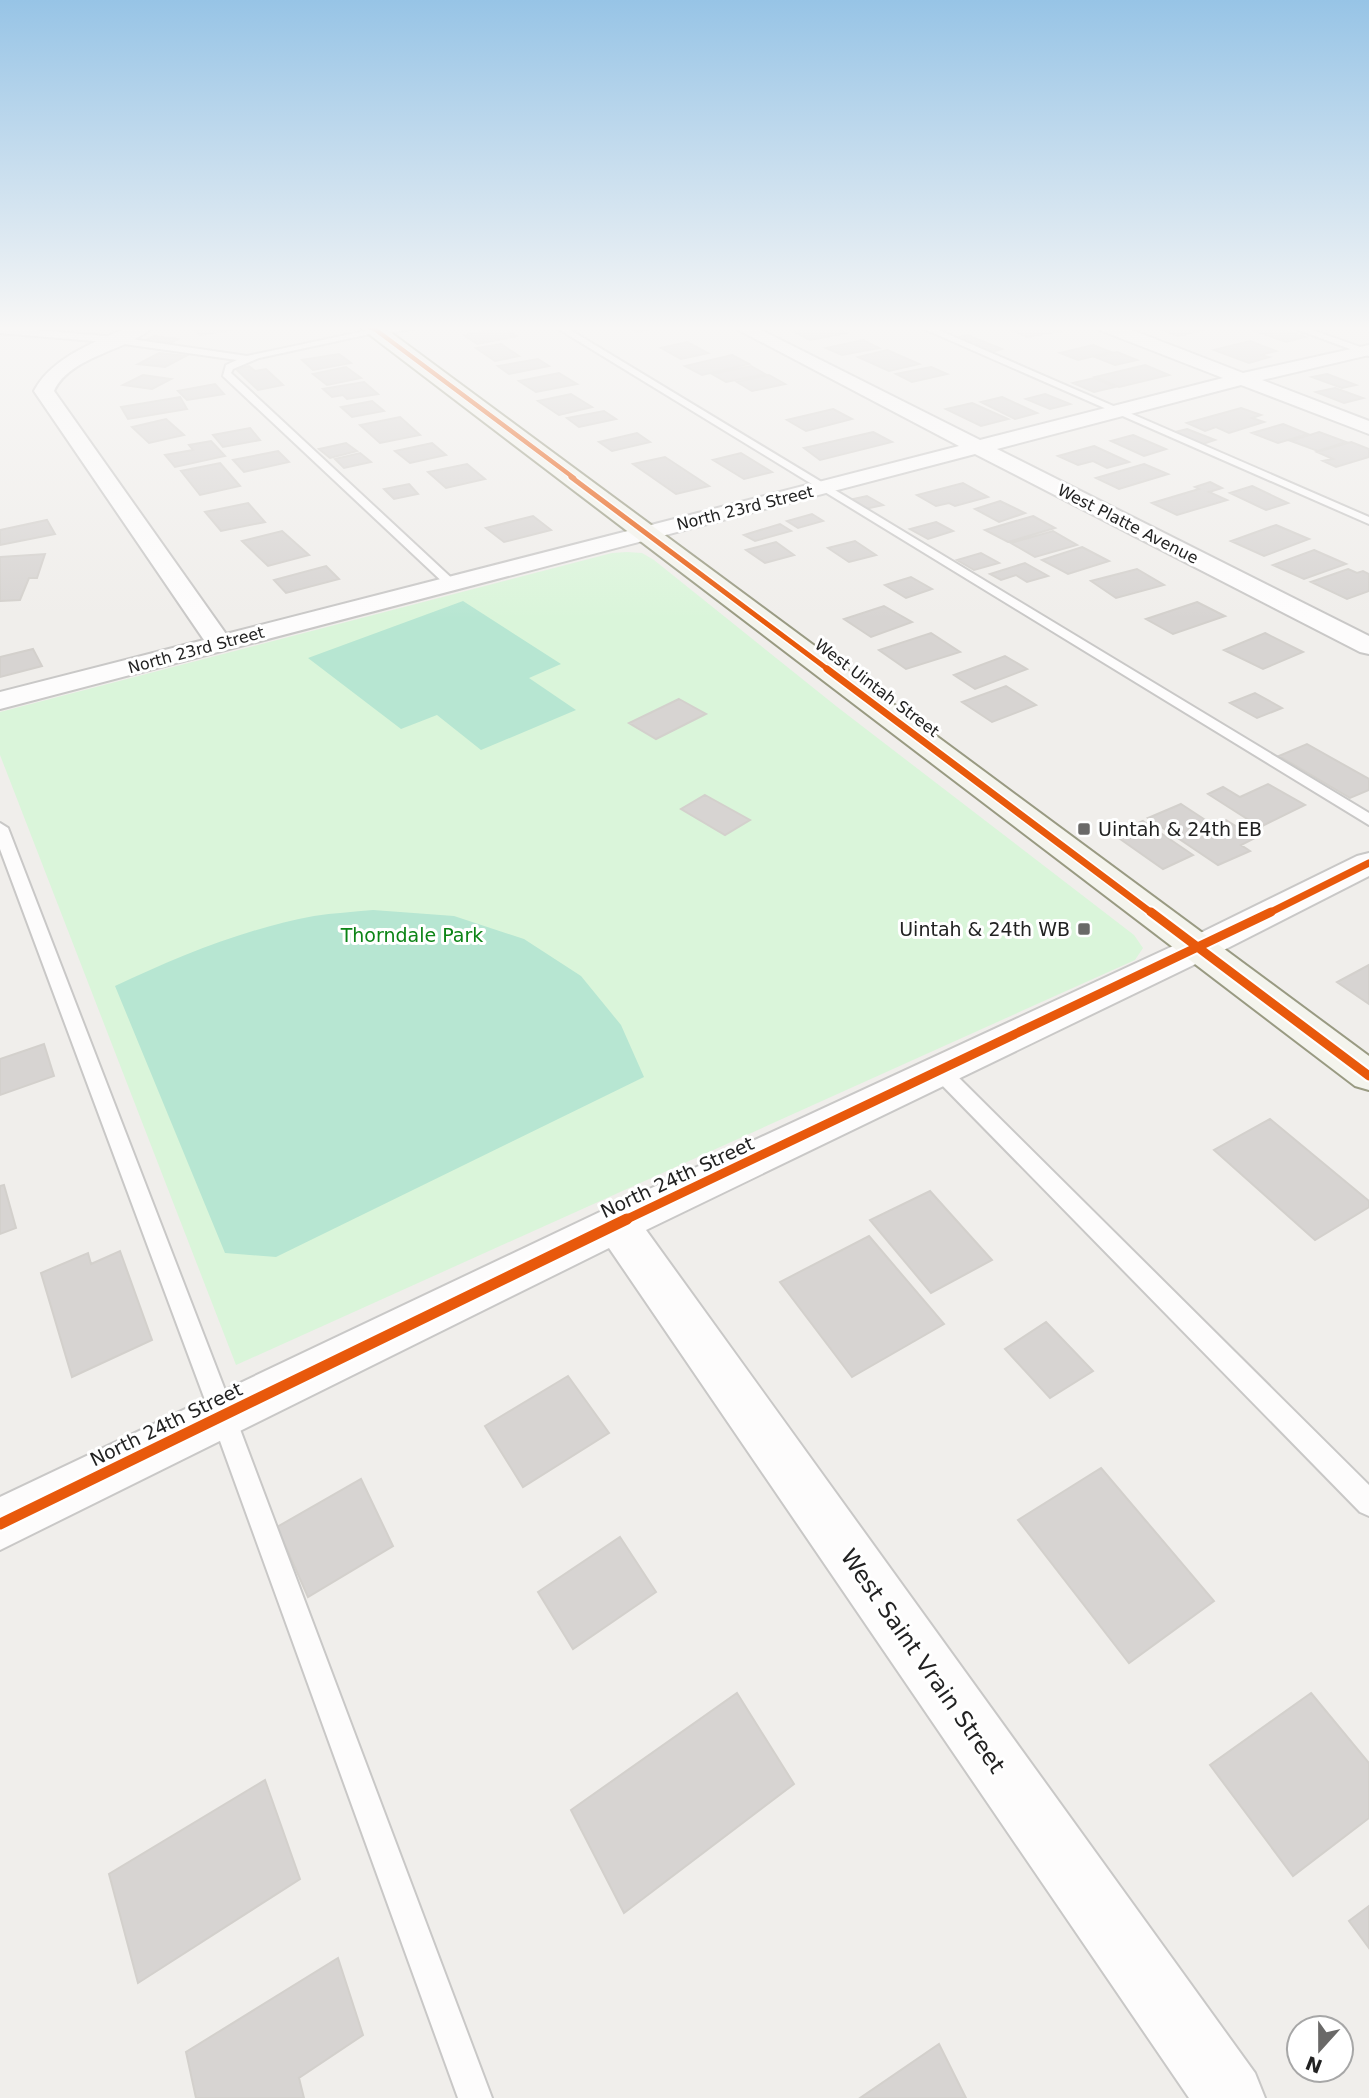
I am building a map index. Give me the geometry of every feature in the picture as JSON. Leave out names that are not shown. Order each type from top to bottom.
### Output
[{"type":"main road","name":"West Uintah Street","points":[[499,423],[1369,1076]]},
{"type":"street","points":[[65,423],[220,645]]},
{"type":"street","name":"West Platte Avenue","points":[[928,423],[1369,646]]},
{"type":"street","name":"North 23rd Street","points":[[0,701],[1076,423]]},
{"type":"street","name":"North 24th Street","points":[[0,1524],[617,1224],[1199,948],[1369,863]]},
{"type":"street","name":"West Saint Vrain Street","points":[[617,1224],[1230,2098]]},
{"type":"lane","points":[[279,423],[452,584]]},
{"type":"lane","points":[[717,423],[1369,820]]},
{"type":"lane","points":[[1142,423],[1369,521]]},
{"type":"lane","points":[[0,828],[223,1416],[475,2098]]},
{"type":"lane","points":[[940,1071],[1369,1503]]},
{"type":"green space","name":"Thorndale Park","points":[[612,553],[642,553],[654,560],[836,706],[1134,935],[1143,948],[1135,960],[236,1365],[0,755],[0,712]]},
{"type":"green space","points":[[463,601],[561,664],[529,678],[576,710],[481,750],[437,715],[401,729],[308,658]]},
{"type":"green space","points":[[373,910],[454,916],[524,939],[581,976],[621,1025],[644,1077],[276,1257],[225,1253],[115,986],[188,954],[262,928],[314,916]]},
{"type":"building","points":[[149,423],[170,423],[184,435],[149,443],[132,427]]},
{"type":"building","points":[[407,423],[420,435],[380,443],[360,425]]},
{"type":"building","points":[[574,423],[598,423],[579,427]]},
{"type":"building","points":[[792,423],[837,423],[806,431]]},
{"type":"building","points":[[1187,423],[1261,423],[1229,433],[1216,427],[1205,431]]},
{"type":"building","points":[[1283,424],[1308,434],[1278,443],[1252,433]]},
{"type":"building","points":[[250,428],[260,440],[223,447],[213,435]]},
{"type":"building","points":[[1187,429],[1215,440],[1203,444],[1175,432]]},
{"type":"building","points":[[873,432],[892,442],[820,460],[804,448]]},
{"type":"building","points":[[1319,432],[1346,442],[1318,451],[1291,441]]},
{"type":"building","points":[[637,433],[650,442],[612,451],[599,442]]},
{"type":"building","points":[[1133,435],[1166,449],[1144,456],[1111,441]]},
{"type":"building","points":[[211,441],[225,456],[175,467],[165,455],[193,450],[189,445]]},
{"type":"building","points":[[1351,442],[1369,449],[1369,457],[1336,467],[1323,461],[1333,459],[1317,452]]},
{"type":"building","points":[[346,443],[357,451],[330,458],[319,449]]},
{"type":"building","points":[[432,443],[446,455],[410,463],[395,451]]},
{"type":"building","points":[[1094,446],[1129,462],[1107,468],[1093,461],[1078,465],[1058,456]]},
{"type":"building","points":[[278,451],[289,462],[244,472],[233,460]]},
{"type":"building","points":[[360,453],[371,462],[344,468],[335,459]]},
{"type":"building","points":[[741,453],[772,472],[744,479],[713,460]]},
{"type":"building","points":[[665,457],[709,486],[676,494],[633,464]]},
{"type":"building","points":[[220,463],[240,486],[200,495],[181,471]]},
{"type":"building","points":[[467,464],[485,479],[446,488],[428,472]]},
{"type":"building","points":[[1144,464],[1168,474],[1119,489],[1096,478]]},
{"type":"building","points":[[1210,482],[1222,488],[1209,492],[1227,500],[1177,515],[1152,503],[1199,489],[1195,487]]},
{"type":"building","points":[[963,483],[988,497],[955,506],[949,503],[936,506],[917,495]]},
{"type":"building","points":[[409,484],[418,494],[394,499],[384,489]]},
{"type":"building","points":[[1252,486],[1288,503],[1266,510],[1230,493]]},
{"type":"building","points":[[867,496],[883,505],[865,509],[849,500]]},
{"type":"building","points":[[1000,501],[1025,513],[999,522],[975,509]]},
{"type":"building","points":[[248,503],[265,522],[221,531],[205,512]]},
{"type":"building","points":[[812,514],[823,521],[798,528],[787,521]]},
{"type":"building","points":[[533,516],[551,530],[504,542],[486,528]]},
{"type":"building","points":[[1033,516],[1055,528],[1008,542],[985,530]]},
{"type":"building","points":[[47,520],[55,534],[0,545],[0,530]]},
{"type":"building","points":[[936,522],[953,531],[928,539],[910,529]]},
{"type":"building","points":[[780,524],[791,531],[755,541],[744,535]]},
{"type":"building","points":[[1276,525],[1309,539],[1264,556],[1231,541]]},
{"type":"building","points":[[282,531],[309,555],[268,566],[242,541]]},
{"type":"building","points":[[1053,531],[1077,545],[1035,557],[1011,543]]},
{"type":"building","points":[[855,541],[876,555],[849,562],[828,548]]},
{"type":"building","points":[[776,542],[794,555],[765,563],[746,550]]},
{"type":"building","points":[[1082,547],[1109,561],[1068,574],[1042,560]]},
{"type":"building","points":[[1314,550],[1346,564],[1304,579],[1273,565]]},
{"type":"building","points":[[981,553],[999,563],[974,570],[957,560]]},
{"type":"building","points":[[45,554],[37,578],[29,578],[20,600],[0,601],[0,557]]},
{"type":"building","points":[[1025,563],[1048,576],[1027,582],[1016,575],[1001,580],[990,574]]},
{"type":"building","points":[[326,566],[339,579],[286,593],[274,580]]},
{"type":"building","points":[[1137,569],[1164,585],[1116,598],[1091,581]]},
{"type":"building","points":[[1348,569],[1369,574],[1369,591],[1347,599],[1311,582]]},
{"type":"building","points":[[911,577],[932,589],[906,598],[885,585]]},
{"type":"building","points":[[1197,602],[1225,616],[1173,634],[1146,619]]},
{"type":"building","points":[[884,606],[912,622],[871,637],[844,619]]},
{"type":"building","points":[[931,633],[960,652],[906,669],[879,650]]},
{"type":"building","points":[[1265,633],[1303,652],[1263,669],[1224,650]]},
{"type":"building","points":[[33,649],[42,666],[0,677],[0,657]]},
{"type":"building","points":[[1005,656],[1027,669],[975,689],[954,675]]},
{"type":"building","points":[[1006,686],[1036,705],[992,722],[962,702]]},
{"type":"building","points":[[1255,693],[1282,708],[1257,718],[1230,703]]},
{"type":"building","points":[[679,699],[706,714],[656,739],[629,723]]},
{"type":"building","points":[[1307,744],[1369,779],[1369,790],[1350,798],[1279,756]]},
{"type":"building","points":[[1268,784],[1305,805],[1260,827],[1208,794],[1223,787],[1240,797]]},
{"type":"building","points":[[705,795],[750,820],[725,835],[681,809]]},
{"type":"building","points":[[1181,804],[1213,825],[1226,820],[1255,838],[1241,845],[1250,851],[1218,865],[1148,818]]},
{"type":"building","points":[[1143,821],[1193,855],[1163,869],[1113,834]]},
{"type":"building","points":[[1369,965],[1369,1004],[1337,982]]},
{"type":"building","points":[[44,1044],[54,1076],[0,1095],[0,1059]]},
{"type":"building","points":[[1270,1119],[1369,1201],[1369,1207],[1315,1240],[1214,1150]]},
{"type":"building","points":[[4,1185],[16,1228],[0,1234],[0,1186]]},
{"type":"building","points":[[930,1191],[992,1260],[931,1293],[870,1220]]},
{"type":"building","points":[[869,1236],[944,1324],[852,1377],[780,1282]]},
{"type":"building","points":[[120,1251],[152,1340],[72,1377],[41,1273],[88,1253],[91,1264]]},
{"type":"building","points":[[1046,1322],[1093,1371],[1050,1398],[1005,1349]]},
{"type":"building","points":[[568,1376],[609,1433],[523,1487],[485,1426]]},
{"type":"building","points":[[1101,1468],[1214,1601],[1129,1663],[1018,1520]]},
{"type":"building","points":[[361,1479],[393,1546],[308,1597],[277,1527]]},
{"type":"building","points":[[620,1537],[656,1592],[573,1649],[538,1592]]},
{"type":"building","points":[[737,1693],[794,1784],[624,1913],[571,1810]]},
{"type":"building","points":[[1311,1693],[1369,1763],[1369,1818],[1293,1876],[1210,1765]]},
{"type":"building","points":[[265,1780],[300,1879],[138,1983],[109,1874]]},
{"type":"building","points":[[1369,1906],[1369,1948],[1349,1921]]},
{"type":"building","points":[[338,1958],[363,2035],[299,2078],[304,2098],[196,2098],[186,2052]]},
{"type":"building","points":[[939,2044],[966,2098],[860,2098]]},
{"type":"cycle path","points":[[500,423],[1369,1076]]},
{"type":"cycle path","points":[[0,1524],[617,1224],[1199,948],[1369,863]]},
{"type":"place","name":"Uintah & 24th EB","points":[[1084,829]]},
{"type":"place","name":"Uintah & 24th WB","points":[[1084,929]]}]
